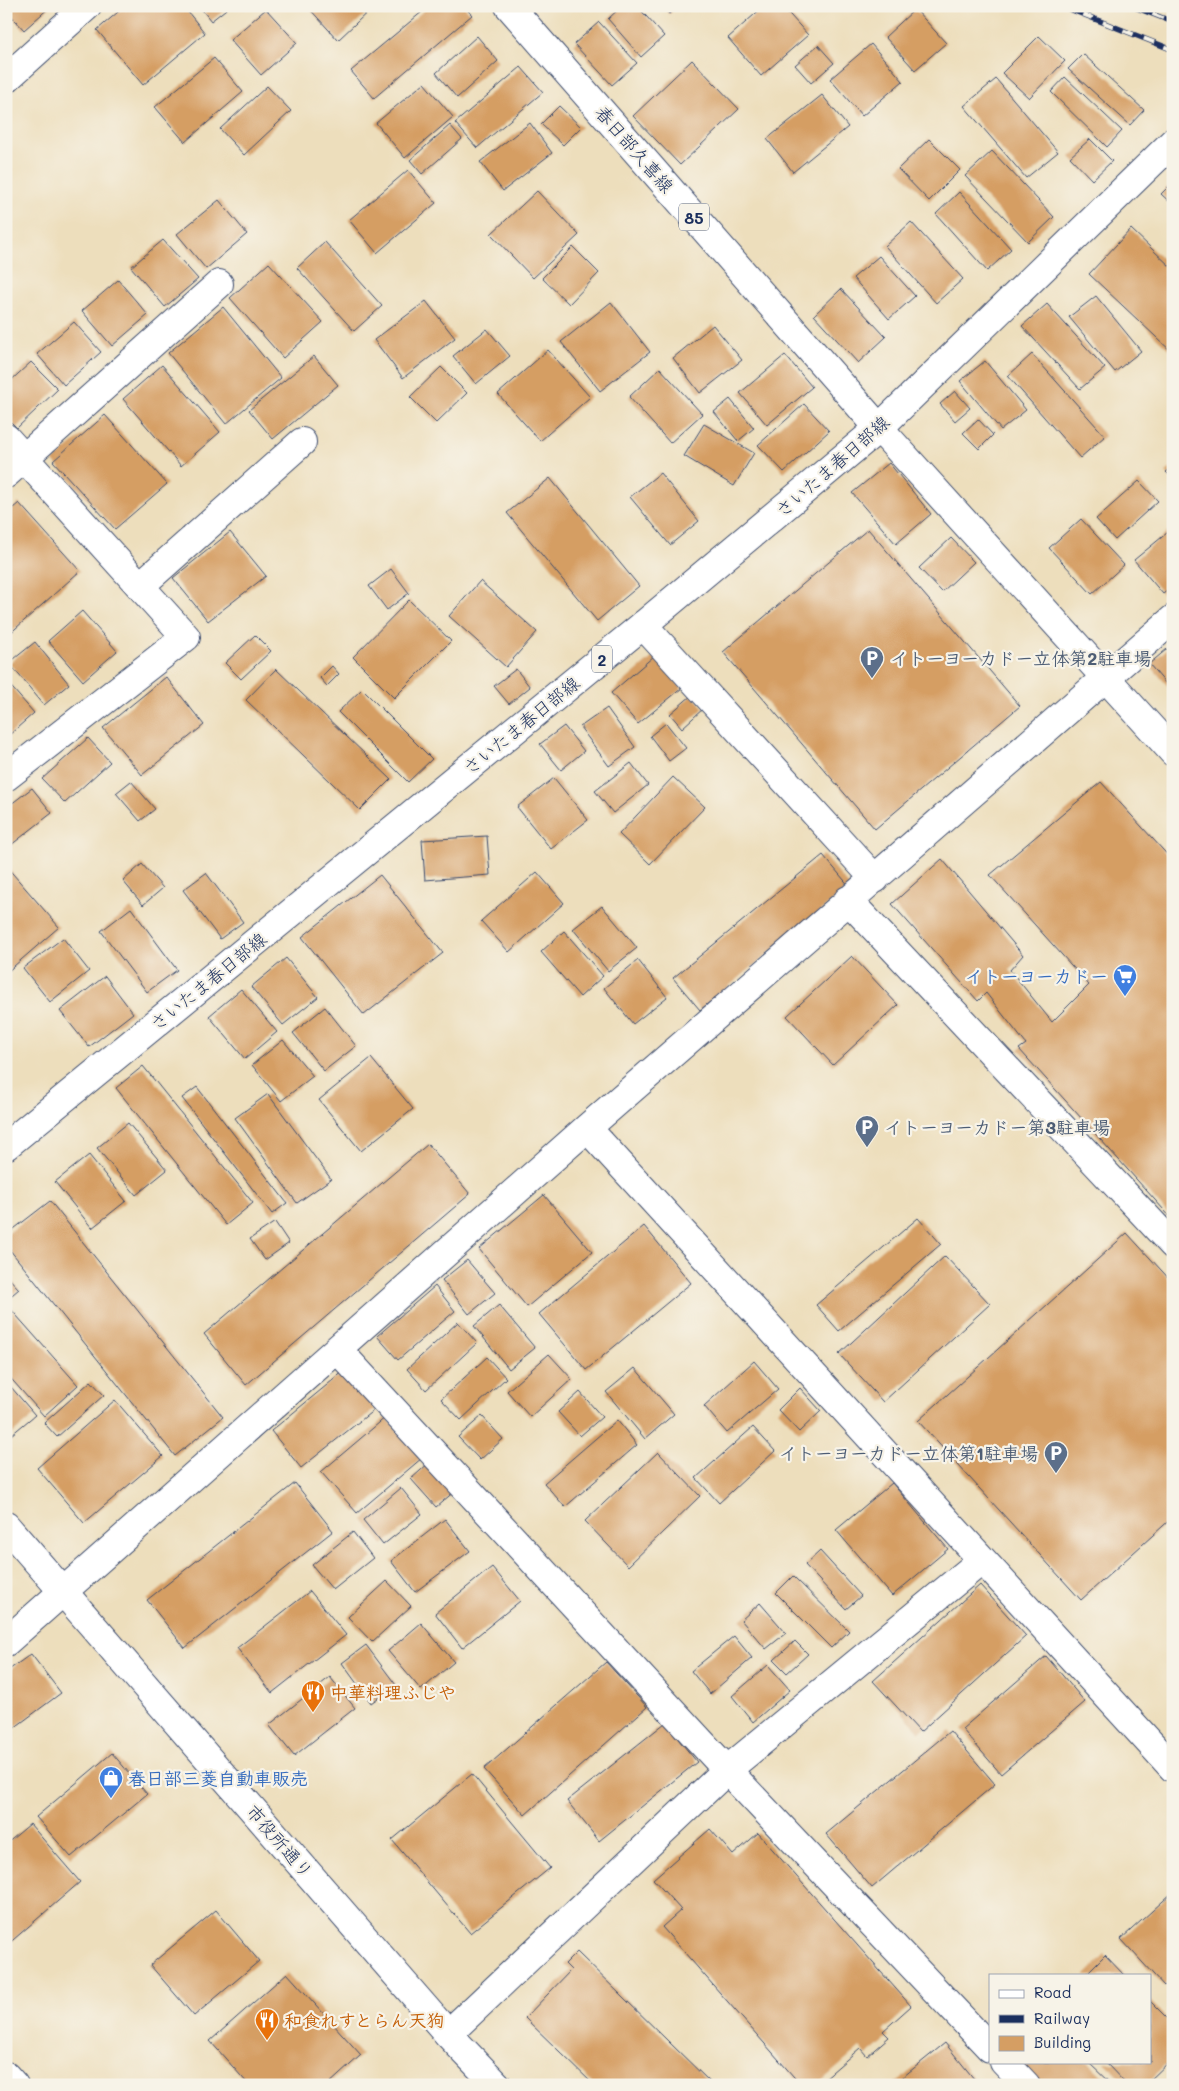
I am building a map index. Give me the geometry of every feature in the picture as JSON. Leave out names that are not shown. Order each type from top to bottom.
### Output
[{"type":"street","points":[[6,78],[86,6]]},
{"type":"street","name":"春日部久喜線","points":[[509,6],[879,428],[1173,752]]},
{"type":"street","name":"さいたま春日部線","points":[[6,1146],[643,625],[879,428],[1173,142]]},
{"type":"street","points":[[15,466],[219,284]]},
{"type":"street","points":[[6,438],[15,466],[140,586],[186,637],[6,777]]},
{"type":"street","points":[[140,586],[302,442]]},
{"type":"street","points":[[6,1642],[587,1128],[1173,619]]},
{"type":"street","points":[[643,625],[875,879]]},
{"type":"street","points":[[848,900],[1173,1245]]},
{"type":"street","points":[[587,1128],[981,1561],[1173,1768]]},
{"type":"street","points":[[338,1350],[727,1770],[989,2047]]},
{"type":"street","name":"市役所通り","points":[[6,1526],[448,2034],[497,2085]]},
{"type":"street","points":[[448,2034],[727,1770],[981,1561]]},
{"type":"street","points":[[1006,2064],[1026,2085]]},
{"type":"street","points":[[6,2076],[14,2085]]},
{"type":"building","points":[[6,6],[51,6],[24,30],[6,10]]},
{"type":"building","points":[[125,6],[183,6],[205,33],[143,85],[97,30]]},
{"type":"building","points":[[199,6],[230,6],[211,21]]},
{"type":"building","points":[[307,6],[374,6],[338,40]]},
{"type":"building","points":[[429,6],[464,6],[472,15],[374,98],[351,71]]},
{"type":"building","points":[[622,6],[637,6],[664,36],[641,57],[608,19]]},
{"type":"building","points":[[662,6],[678,6],[669,14]]},
{"type":"building","points":[[764,6],[782,6],[808,35],[761,76],[728,38]]},
{"type":"building","points":[[266,9],[297,43],[261,75],[230,40]]},
{"type":"building","points":[[915,9],[946,43],[915,70],[885,37]]},
{"type":"building","points":[[599,22],[637,63],[612,85],[574,44]]},
{"type":"building","points":[[477,36],[498,61],[457,98],[436,73]]},
{"type":"building","points":[[1039,36],[1065,61],[1029,98],[1002,73]]},
{"type":"building","points":[[871,44],[903,81],[862,116],[830,79]]},
{"type":"building","points":[[818,45],[834,63],[811,83],[795,65]]},
{"type":"building","points":[[1083,54],[1144,110],[1130,125],[1068,69]]},
{"type":"building","points":[[214,58],[243,92],[185,142],[155,107]]},
{"type":"building","points":[[692,60],[739,109],[680,165],[633,116]]},
{"type":"building","points":[[521,67],[543,92],[477,148],[455,123]]},
{"type":"building","points":[[1065,77],[1122,131],[1107,147],[1051,92]]},
{"type":"building","points":[[996,79],[1058,152],[1026,178],[964,106]]},
{"type":"building","points":[[424,83],[453,117],[405,158],[376,123]]},
{"type":"building","points":[[267,86],[291,111],[244,155],[220,129]]},
{"type":"building","points":[[822,95],[848,127],[793,172],[767,139]]},
{"type":"building","points":[[559,106],[581,127],[563,145],[541,124]]},
{"type":"building","points":[[530,123],[552,153],[503,191],[480,162]]},
{"type":"building","points":[[450,125],[462,139],[422,174],[410,160]]},
{"type":"building","points":[[929,139],[960,170],[929,201],[898,169]]},
{"type":"building","points":[[1090,139],[1112,161],[1092,180],[1070,157]]},
{"type":"building","points":[[992,151],[1054,217],[1028,242],[965,176]]},
{"type":"building","points":[[408,170],[436,203],[377,253],[349,220]]},
{"type":"building","points":[[1173,182],[1173,205],[1161,194]]},
{"type":"building","points":[[537,191],[579,235],[533,278],[491,234]]},
{"type":"building","points":[[959,192],[1011,249],[987,271],[936,214]]},
{"type":"building","points":[[219,200],[247,234],[206,269],[177,234]]},
{"type":"building","points":[[911,222],[963,279],[936,303],[885,246]]},
{"type":"building","points":[[1131,229],[1173,269],[1173,353],[1089,274]]},
{"type":"building","points":[[163,240],[198,279],[165,307],[131,267]]},
{"type":"building","points":[[325,242],[382,306],[354,331],[297,268]]},
{"type":"building","points":[[573,247],[599,273],[569,304],[542,278]]},
{"type":"building","points":[[879,256],[915,296],[889,319],[853,278]]},
{"type":"building","points":[[269,263],[323,322],[283,358],[230,298]]},
{"type":"building","points":[[118,280],[148,315],[112,346],[82,311]]},
{"type":"building","points":[[841,289],[886,337],[858,363],[814,315]]},
{"type":"building","points":[[1096,296],[1141,351],[1115,372],[1069,317]]},
{"type":"building","points":[[426,301],[455,338],[403,378],[374,340]]},
{"type":"building","points":[[611,302],[650,352],[600,391],[561,342]]},
{"type":"building","points":[[1047,304],[1105,368],[1080,389],[1022,326]]},
{"type":"building","points":[[223,307],[281,378],[226,424],[168,353]]},
{"type":"building","points":[[74,322],[101,352],[64,385],[37,354]]},
{"type":"building","points":[[713,325],[742,360],[700,393],[673,358]]},
{"type":"building","points":[[487,329],[510,356],[476,384],[453,356]]},
{"type":"building","points":[[548,350],[590,397],[540,441],[498,394]]},
{"type":"building","points":[[1032,354],[1105,436],[1080,458],[1008,376]]},
{"type":"building","points":[[785,355],[812,387],[767,425],[740,393]]},
{"type":"building","points":[[314,356],[338,385],[273,439],[249,410]]},
{"type":"building","points":[[985,361],[1026,410],[1001,430],[960,381]]},
{"type":"building","points":[[31,362],[58,389],[17,428],[6,417],[6,385]]},
{"type":"building","points":[[162,365],[220,432],[181,466],[123,399]]},
{"type":"building","points":[[441,367],[467,393],[436,423],[410,397]]},
{"type":"building","points":[[660,368],[702,414],[670,443],[629,397]]},
{"type":"building","points":[[955,391],[970,408],[955,421],[940,404]]},
{"type":"building","points":[[730,399],[754,428],[738,441],[714,412]]},
{"type":"building","points":[[804,404],[829,431],[784,472],[758,445]]},
{"type":"building","points":[[105,415],[167,484],[115,529],[53,461]]},
{"type":"building","points":[[978,419],[993,435],[979,449],[963,433]]},
{"type":"building","points":[[704,424],[754,453],[734,486],[684,456]]},
{"type":"building","points":[[889,463],[931,514],[896,544],[852,493]]},
{"type":"building","points":[[1173,467],[1173,479],[1166,472]]},
{"type":"building","points":[[660,473],[699,521],[670,545],[630,497]]},
{"type":"building","points":[[550,478],[639,586],[597,621],[507,513]]},
{"type":"building","points":[[1139,481],[1158,501],[1115,540],[1096,519]]},
{"type":"building","points":[[19,503],[80,571],[6,637],[6,514]]},
{"type":"building","points":[[1081,519],[1124,565],[1092,594],[1049,548]]},
{"type":"building","points":[[1173,528],[1173,586],[1163,594],[1134,560]]},
{"type":"building","name":"イトーヨーカドー立体第2駐車場","points":[[868,529],[1020,706],[875,829],[723,652]]},
{"type":"building","points":[[230,532],[266,576],[208,621],[173,578]]},
{"type":"building","points":[[951,538],[974,562],[942,592],[919,568]]},
{"type":"building","points":[[391,569],[409,593],[387,610],[369,586]]},
{"type":"building","points":[[480,581],[537,632],[506,667],[449,616]]},
{"type":"building","points":[[409,600],[451,641],[394,698],[353,657]]},
{"type":"building","points":[[82,611],[117,651],[83,681],[48,641]]},
{"type":"building","points":[[255,635],[271,651],[241,679],[225,663]]},
{"type":"building","points":[[35,642],[69,684],[44,705],[9,663]]},
{"type":"building","points":[[1173,644],[1173,692],[1149,664]]},
{"type":"building","points":[[654,656],[682,688],[638,724],[611,693]]},
{"type":"building","points":[[332,666],[339,674],[327,686],[320,678]]},
{"type":"building","points":[[276,669],[391,779],[360,810],[246,700]]},
{"type":"building","points":[[516,669],[530,687],[509,704],[494,686]]},
{"type":"building","points":[[166,677],[204,725],[142,775],[103,728]]},
{"type":"building","points":[[6,681],[34,713],[8,736],[6,733]]},
{"type":"building","points":[[362,689],[432,759],[408,782],[338,712]]},
{"type":"building","points":[[692,695],[704,708],[682,728],[670,714]]},
{"type":"building","points":[[607,708],[635,747],[609,766],[580,727]]},
{"type":"building","points":[[666,723],[686,748],[669,761],[650,736]]},
{"type":"building","points":[[564,726],[584,751],[561,770],[540,744]]},
{"type":"building","points":[[88,738],[110,762],[65,803],[42,779]]},
{"type":"building","points":[[631,763],[648,785],[613,813],[595,791]]},
{"type":"building","points":[[673,777],[705,807],[650,864],[619,834]]},
{"type":"building","points":[[554,778],[588,820],[551,849],[517,807]]},
{"type":"building","points":[[131,781],[155,809],[140,821],[116,793]]},
{"type":"building","name":"イトーヨーカドー","points":[[1101,782],[1173,861],[1173,1220],[1019,1049],[1026,1044],[986,993],[978,1001],[892,904],[942,859],[1023,955],[1010,970],[1052,1022],[1089,985],[990,875]]},
{"type":"building","points":[[32,788],[52,813],[6,849],[6,808]]},
{"type":"building","points":[[487,836],[490,875],[425,880],[422,840]]},
{"type":"building","points":[[823,855],[850,887],[700,1010],[673,978]]},
{"type":"building","points":[[142,864],[163,888],[143,905],[123,881]]},
{"type":"building","points":[[6,866],[59,927],[6,973]]},
{"type":"building","points":[[537,872],[564,903],[509,952],[481,921]]},
{"type":"building","points":[[206,873],[243,922],[220,939],[183,890]]},
{"type":"building","points":[[380,875],[443,953],[364,1015],[302,937]]},
{"type":"building","points":[[602,906],[637,948],[608,971],[573,929]]},
{"type":"building","points":[[131,908],[177,970],[147,992],[101,931]]},
{"type":"building","points":[[564,931],[603,976],[580,997],[541,952]]},
{"type":"building","points":[[63,938],[89,971],[50,1002],[23,968]]},
{"type":"building","points":[[852,956],[898,1005],[833,1065],[787,1016]]},
{"type":"building","points":[[286,958],[318,997],[283,1025],[251,987]]},
{"type":"building","points":[[638,960],[667,997],[633,1024],[604,988]]},
{"type":"building","points":[[105,976],[133,1013],[89,1047],[60,1011]]},
{"type":"building","points":[[241,989],[277,1032],[245,1059],[209,1016]]},
{"type":"building","points":[[325,1007],[356,1046],[324,1071],[293,1033]]},
{"type":"building","points":[[283,1040],[313,1076],[281,1101],[252,1065]]},
{"type":"building","points":[[371,1058],[413,1109],[361,1151],[319,1100]]},
{"type":"building","points":[[143,1066],[253,1203],[226,1225],[116,1088]]},
{"type":"building","points":[[197,1087],[287,1203],[272,1214],[182,1098]]},
{"type":"building","points":[[268,1094],[331,1179],[297,1203],[235,1118]]},
{"type":"building","points":[[128,1123],[167,1170],[136,1195],[97,1148]]},
{"type":"building","points":[[428,1144],[470,1194],[246,1385],[204,1334]]},
{"type":"building","points":[[89,1155],[126,1201],[92,1228],[55,1182]]},
{"type":"building","points":[[544,1195],[592,1252],[527,1307],[479,1249]]},
{"type":"building","points":[[50,1201],[223,1417],[175,1456],[6,1245],[6,1235]]},
{"type":"building","points":[[918,1218],[941,1244],[839,1331],[816,1305]]},
{"type":"building","points":[[275,1222],[289,1243],[265,1260],[250,1239]]},
{"type":"building","points":[[644,1226],[691,1283],[586,1370],[539,1314]]},
{"type":"building","points":[[1127,1233],[1173,1283],[1173,1517],[1081,1600],[918,1421]]},
{"type":"building","points":[[945,1256],[990,1304],[883,1402],[839,1354]]},
{"type":"building","points":[[467,1260],[495,1293],[469,1314],[442,1280]]},
{"type":"building","points":[[6,1275],[19,1289],[6,1300]]},
{"type":"building","points":[[435,1286],[455,1311],[398,1360],[377,1336]]},
{"type":"building","points":[[499,1305],[535,1348],[509,1369],[474,1326]]},
{"type":"building","points":[[8,1306],[78,1385],[44,1416],[6,1373],[6,1308]]},
{"type":"building","points":[[458,1322],[477,1343],[426,1390],[407,1369]]},
{"type":"building","points":[[549,1354],[572,1379],[530,1417],[507,1391]]},
{"type":"building","points":[[487,1357],[506,1378],[461,1420],[441,1399]]},
{"type":"building","points":[[754,1361],[778,1389],[727,1433],[704,1406]]},
{"type":"building","points":[[635,1368],[674,1414],[645,1439],[606,1392]]},
{"type":"building","points":[[344,1371],[375,1409],[301,1468],[271,1431]]},
{"type":"building","points":[[91,1381],[104,1395],[57,1437],[44,1423]]},
{"type":"building","points":[[11,1387],[35,1415],[11,1435],[6,1430],[6,1391]]},
{"type":"building","points":[[800,1388],[821,1411],[799,1432],[778,1410]]},
{"type":"building","points":[[580,1392],[602,1417],[580,1436],[558,1412]]},
{"type":"building","points":[[115,1400],[163,1456],[84,1523],[37,1468]]},
{"type":"building","points":[[482,1416],[503,1439],[480,1460],[458,1437]]},
{"type":"building","points":[[386,1417],[422,1458],[357,1513],[321,1472]]},
{"type":"building","points":[[617,1420],[637,1445],[565,1507],[544,1483]]},
{"type":"building","points":[[753,1427],[775,1451],[719,1503],[696,1478]]},
{"type":"building","points":[[658,1452],[700,1496],[628,1566],[585,1521]]},
{"type":"building","points":[[430,1462],[455,1491],[436,1507],[411,1479]]},
{"type":"building","points":[[295,1483],[333,1531],[185,1648],[147,1600]]},
{"type":"building","points":[[892,1483],[948,1549],[892,1596],[836,1530]]},
{"type":"building","points":[[401,1488],[422,1514],[383,1545],[363,1520]]},
{"type":"building","points":[[445,1519],[470,1551],[415,1592],[391,1561]]},
{"type":"building","points":[[353,1532],[373,1558],[333,1590],[312,1565]]},
{"type":"building","points":[[820,1551],[861,1596],[846,1609],[805,1565]]},
{"type":"building","points":[[492,1567],[520,1601],[462,1648],[435,1613]]},
{"type":"building","points":[[793,1576],[849,1631],[831,1648],[776,1593]]},
{"type":"building","points":[[387,1581],[411,1606],[372,1642],[348,1617]]},
{"type":"building","points":[[980,1585],[1026,1636],[920,1732],[873,1681]]},
{"type":"building","points":[[310,1591],[346,1635],[272,1693],[237,1648]]},
{"type":"building","points":[[760,1603],[786,1633],[766,1649],[741,1620]]},
{"type":"building","points":[[421,1623],[454,1662],[421,1690],[388,1651]]},
{"type":"building","points":[[734,1636],[752,1658],[710,1694],[691,1671]]},
{"type":"building","points":[[795,1641],[808,1654],[787,1673],[774,1660]]},
{"type":"building","points":[[366,1645],[396,1685],[371,1703],[342,1663]]},
{"type":"building","points":[[31,1654],[61,1693],[6,1734],[6,1672]]},
{"type":"building","points":[[1046,1656],[1085,1702],[1001,1774],[962,1729]]},
{"type":"building","points":[[606,1662],[647,1707],[525,1815],[484,1769]]},
{"type":"building","points":[[768,1665],[790,1690],[753,1722],[732,1696]]},
{"type":"building","points":[[330,1677],[355,1708],[294,1756],[269,1725]]},
{"type":"building","points":[[665,1723],[697,1762],[599,1841],[567,1801]]},
{"type":"building","points":[[950,1731],[995,1784],[872,1888],[826,1834]]},
{"type":"building","points":[[112,1753],[147,1794],[71,1857],[36,1817]]},
{"type":"building","points":[[472,1774],[550,1868],[470,1933],[392,1840]]},
{"type":"building","points":[[30,1824],[80,1882],[6,1946],[6,1844]]},
{"type":"building","points":[[710,1829],[733,1855],[758,1833],[911,2006],[883,2031],[889,2037],[867,2056],[860,2048],[817,2085],[801,2085],[662,1927],[681,1910],[653,1879]]},
{"type":"building","points":[[1173,1892],[1173,1978],[1164,1986],[1121,1939]]},
{"type":"building","points":[[216,1910],[259,1961],[194,2016],[150,1965]]},
{"type":"building","points":[[577,1952],[713,2085],[594,2085],[525,2018],[571,1970],[565,1964]]},
{"type":"building","points":[[1105,1955],[1123,1974],[1086,1974]]},
{"type":"building","points":[[287,1973],[361,2055],[328,2085],[249,2085],[210,2041]]},
{"type":"building","points":[[1152,2003],[1173,2024],[1173,2058],[1145,2085],[1127,2085],[1107,2064],[1152,2064]]},
{"type":"building","points":[[945,2043],[979,2085],[893,2085]]},
{"type":"building","points":[[1013,2064],[1090,2064],[1112,2085],[1035,2085]]},
{"type":"railway","points":[[1062,6],[1173,50]]},
{"type":"railway","points":[[1132,6],[1173,22]]},
{"type":"place","name":"イトーヨーカドー立体第2駐車場","points":[[872,679]]},
{"type":"place","name":"イトーヨーカドー","points":[[1125,997]]},
{"type":"place","name":"イトーヨーカドー第3駐車場","points":[[867,1148]]},
{"type":"place","name":"イトーヨーカドー立体第1駐車場","points":[[1056,1474]]},
{"type":"place","name":"中華料理ふじや","points":[[313,1713]]},
{"type":"place","name":"春日部三菱自動車販売","points":[[111,1799]]},
{"type":"place","name":"和食れすとらん天狗","points":[[267,2041]]}]
